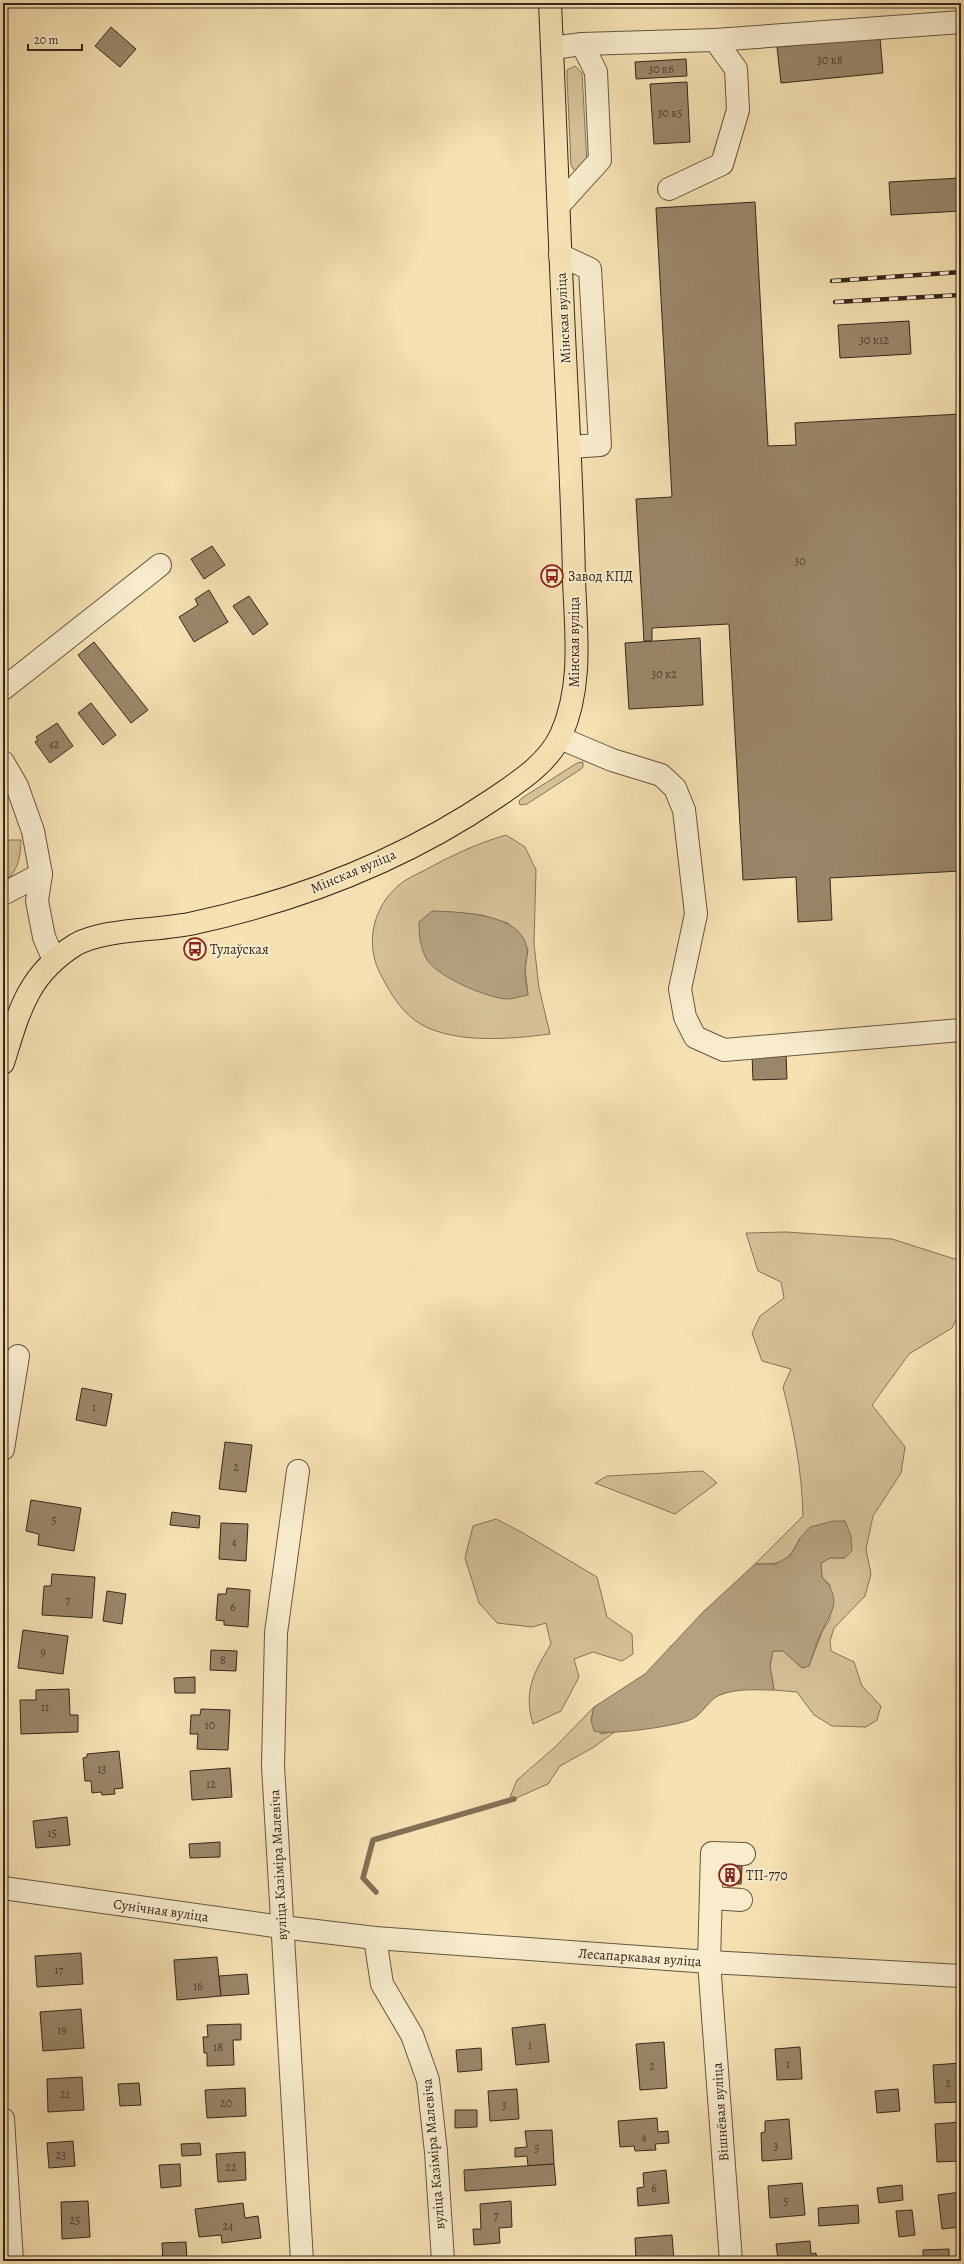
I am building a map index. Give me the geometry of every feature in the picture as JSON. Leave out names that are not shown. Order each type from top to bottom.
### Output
[{"type":"main road","name":"Мінская вуліца","points":[[3,1063],[19,1010],[32,984],[54,960],[79,943],[99,936],[190,924],[243,911],[300,894],[373,865],[442,831],[517,783],[545,759],[560,738],[573,704],[577,672],[570,447],[560,255],[560,204],[550,3]]},
{"type":"street","points":[[552,48],[582,44],[715,40],[961,22]]},
{"type":"street","points":[[669,190],[722,164],[738,110],[736,69],[715,40]]},
{"type":"street","points":[[560,204],[600,160],[596,72],[582,44]]},
{"type":"street","points":[[560,255],[590,269],[600,445],[570,447]]},
{"type":"street","points":[[3,689],[160,565]]},
{"type":"street","points":[[560,738],[612,760],[661,775],[675,788],[684,810],[696,914],[680,989],[684,1017],[695,1037],[724,1050],[961,1030]]},
{"type":"street","points":[[3,762],[17,786],[33,831],[41,874],[37,902],[44,937],[54,960]]},
{"type":"street","points":[[3,894],[41,874]]},
{"type":"street","points":[[3,1449],[18,1356]]},
{"type":"street","name":"вуліца Казіміра Малевіча","points":[[298,1471],[276,1641],[273,1766],[302,2261]]},
{"type":"street","name":"Вішнёвая вуліца","points":[[731,2261],[710,1962],[712,1853],[744,1854]]},
{"type":"street","name":"Сунічная вуліца","points":[[3,1888],[319,1932]]},
{"type":"street","points":[[712,1898],[741,1900]]},
{"type":"street","name":"Лесапаркавая вуліца","points":[[319,1932],[375,1938],[710,1962],[961,1976]]},
{"type":"street","name":"вуліца Казіміра Малевіча","points":[[375,1938],[382,1984],[412,2035],[428,2080],[436,2152],[443,2261]]},
{"type":"street","points":[[3,2119],[9,2259]]},
{"type":"shaded area","points":[[575,66],[582,73],[587,164],[579,171],[574,170],[571,165],[567,77],[567,70]]},
{"type":"shaded area","points":[[583,762],[583,767],[581,769],[527,804],[520,805],[519,801],[522,798],[577,763]]},
{"type":"shaded area","points":[[506,835],[525,847],[536,870],[534,944],[539,988],[550,1034],[502,1038],[468,1038],[436,1031],[422,1025],[409,1016],[390,991],[382,977],[376,965],[373,953],[372,940],[377,916],[382,905],[390,894],[399,885],[411,877],[463,851]],"holes":[[[450,912],[481,915],[508,923],[528,949],[525,970],[528,995]]]},
{"type":"shaded area","points":[[9,840],[21,840],[20,853],[18,864],[3,883],[3,850]]},
{"type":"shaded area","points":[[432,911],[458,912],[488,917],[502,921],[514,928],[523,937],[527,949],[525,970],[528,995],[507,999],[487,995],[450,979],[431,965],[422,949],[419,922]]},
{"type":"shaded area","points":[[786,1232],[892,1239],[961,1261],[961,1309],[952,1328],[909,1354],[872,1405],[905,1447],[901,1473],[873,1516],[866,1549],[871,1574],[865,1596],[834,1628],[830,1641],[831,1651],[854,1662],[862,1686],[881,1706],[877,1720],[866,1727],[832,1726],[814,1715],[797,1692],[774,1690],[770,1666],[773,1651],[783,1651],[802,1668],[809,1666],[822,1632],[830,1619],[830,1585],[822,1577],[821,1563],[830,1558],[845,1558],[800,1538],[791,1553],[783,1560],[772,1563],[755,1564],[803,1516],[797,1451],[783,1387],[791,1369],[762,1361],[752,1333],[760,1316],[784,1298],[781,1282],[758,1271],[746,1233]]},
{"type":"shaded area","points":[[703,1471],[717,1483],[675,1514],[595,1483],[607,1476]]},
{"type":"shaded area","points":[[496,1519],[523,1533],[597,1577],[607,1617],[632,1634],[633,1654],[622,1661],[593,1652],[574,1659],[579,1677],[561,1711],[533,1724],[529,1702],[532,1682],[535,1673],[551,1644],[546,1623],[532,1627],[497,1623],[479,1603],[465,1558],[473,1526]]},
{"type":"shaded area","points":[[833,1521],[845,1521],[851,1536],[852,1551],[845,1558],[830,1558],[821,1563],[822,1577],[832,1592],[834,1605],[819,1637],[809,1666],[802,1668],[783,1651],[773,1651],[770,1666],[774,1690],[740,1690],[720,1695],[716,1697],[696,1717],[673,1725],[643,1730],[613,1732],[594,1731],[591,1721],[594,1707],[645,1674],[703,1612],[755,1564],[776,1564],[791,1555],[800,1538],[810,1527]]},
{"type":"shaded area","points":[[594,1707],[591,1720],[601,1734],[616,1731],[594,1747],[560,1766],[548,1784],[514,1799],[510,1797],[517,1780],[554,1748]]},
{"type":"building","points":[[111,27],[136,49],[120,67],[95,46]]},
{"type":"building","points":[[880,38],[883,73],[781,83],[777,47]]},
{"type":"building","points":[[686,59],[687,76],[636,79],[635,62]]},
{"type":"building","points":[[687,82],[690,142],[654,144],[650,84]]},
{"type":"building","points":[[961,178],[961,211],[891,215],[889,182]]},
{"type":"building","points":[[755,202],[768,446],[796,445],[795,423],[961,414],[961,871],[830,878],[832,920],[798,922],[796,877],[743,880],[729,624],[652,628],[652,641],[644,641],[636,499],[672,497],[656,208]]},
{"type":"building","points":[[909,321],[911,354],[840,358],[838,325]]},
{"type":"building","points":[[212,546],[225,565],[204,579],[191,559]]},
{"type":"building","points":[[209,590],[228,622],[194,642],[179,617],[198,605],[195,599]]},
{"type":"building","points":[[249,596],[268,624],[253,635],[233,606]]},
{"type":"building","points":[[700,638],[703,705],[629,709],[625,643]]},
{"type":"building","points":[[94,642],[148,710],[131,723],[78,655]]},
{"type":"building","points":[[91,703],[116,735],[103,745],[78,713]]},
{"type":"building","points":[[57,723],[73,746],[50,763],[35,742],[38,740],[36,737]]},
{"type":"building","points":[[786,1054],[787,1079],[753,1080],[752,1055]]},
{"type":"building","points":[[82,1388],[112,1394],[106,1426],[76,1420]]},
{"type":"building","points":[[225,1442],[252,1445],[246,1492],[219,1489]]},
{"type":"building","points":[[31,1500],[81,1508],[74,1551],[38,1545],[39,1534],[26,1531]]},
{"type":"building","points":[[172,1512],[200,1516],[199,1528],[170,1525]]},
{"type":"building","points":[[221,1523],[248,1524],[246,1561],[219,1559]]},
{"type":"building","points":[[52,1574],[95,1577],[92,1618],[42,1615],[44,1586],[51,1586]]},
{"type":"building","points":[[227,1588],[250,1590],[248,1627],[224,1625],[224,1621],[216,1620],[218,1594],[226,1594]]},
{"type":"building","points":[[107,1591],[126,1594],[122,1624],[103,1621]]},
{"type":"building","points":[[23,1630],[68,1636],[63,1674],[18,1668]]},
{"type":"building","points":[[211,1650],[237,1651],[236,1671],[210,1670]]},
{"type":"building","points":[[195,1677],[195,1693],[175,1693],[174,1678]]},
{"type":"building","points":[[69,1689],[70,1715],[78,1715],[78,1732],[21,1734],[20,1700],[36,1700],[36,1690]]},
{"type":"building","points":[[201,1709],[230,1710],[228,1750],[197,1749],[198,1734],[190,1734],[191,1715],[200,1715]]},
{"type":"building","points":[[119,1751],[123,1788],[114,1789],[115,1794],[102,1795],[101,1792],[92,1793],[91,1781],[85,1781],[83,1758],[87,1757],[87,1754]]},
{"type":"building","points":[[230,1768],[232,1797],[192,1800],[190,1771]]},
{"type":"building","points":[[67,1817],[70,1845],[36,1848],[33,1821]]},
{"type":"building","points":[[220,1842],[220,1857],[190,1858],[189,1844]]},
{"type":"building","name":"ТП-770","points":[[720,1865],[742,1866],[741,1884],[718,1883]]},
{"type":"building","points":[[81,1953],[83,1984],[37,1987],[35,1956]]},
{"type":"building","points":[[217,1957],[221,1996],[177,2000],[174,1960]]},
{"type":"building","points":[[247,1974],[249,1994],[221,1996],[219,1976]]},
{"type":"building","points":[[81,2009],[84,2048],[43,2051],[40,2012]]},
{"type":"building","points":[[241,2024],[241,2040],[233,2040],[234,2065],[207,2066],[207,2053],[204,2053],[203,2037],[208,2037],[207,2025]]},
{"type":"building","points":[[545,2024],[549,2062],[516,2065],[512,2028]]},
{"type":"building","points":[[664,2042],[667,2088],[640,2090],[636,2044]]},
{"type":"building","points":[[800,2047],[802,2079],[777,2080],[775,2049]]},
{"type":"building","points":[[481,2048],[482,2070],[458,2072],[456,2050]]},
{"type":"building","points":[[961,2063],[961,2102],[935,2103],[933,2065]]},
{"type":"building","points":[[82,2077],[84,2110],[48,2112],[47,2079]]},
{"type":"building","points":[[139,2083],[141,2105],[120,2106],[118,2084]]},
{"type":"building","points":[[245,2088],[246,2116],[207,2118],[205,2090]]},
{"type":"building","points":[[517,2089],[519,2119],[490,2121],[488,2091]]},
{"type":"building","points":[[898,2089],[900,2111],[877,2113],[875,2091]]},
{"type":"building","points":[[455,2110],[477,2110],[477,2127],[455,2128]]},
{"type":"building","points":[[657,2118],[658,2132],[668,2131],[669,2143],[655,2144],[656,2150],[635,2151],[634,2146],[620,2147],[618,2121]]},
{"type":"building","points":[[789,2119],[792,2159],[762,2161],[761,2133],[765,2132],[765,2121]]},
{"type":"building","points":[[961,2122],[961,2161],[937,2162],[935,2124]]},
{"type":"building","points":[[552,2130],[554,2164],[528,2166],[527,2156],[515,2157],[515,2148],[527,2147],[525,2131]]},
{"type":"building","points":[[73,2141],[75,2166],[49,2168],[47,2143]]},
{"type":"building","points":[[200,2143],[201,2155],[182,2156],[181,2144]]},
{"type":"building","points":[[245,2152],[246,2180],[218,2182],[216,2154]]},
{"type":"building","points":[[180,2164],[181,2186],[161,2188],[159,2165]]},
{"type":"building","points":[[554,2164],[556,2185],[465,2191],[464,2170]]},
{"type":"building","points":[[666,2170],[669,2203],[638,2206],[637,2188],[644,2187],[643,2173]]},
{"type":"building","points":[[802,2183],[805,2215],[770,2218],[768,2186]]},
{"type":"building","points":[[902,2185],[903,2200],[879,2203],[877,2188]]},
{"type":"building","points":[[961,2192],[961,2227],[942,2229],[938,2195]]},
{"type":"building","points":[[88,2201],[90,2237],[62,2239],[61,2202]]},
{"type":"building","points":[[511,2201],[512,2227],[499,2228],[500,2243],[474,2245],[473,2229],[481,2229],[480,2204]]},
{"type":"building","points":[[243,2203],[245,2218],[258,2216],[261,2238],[222,2243],[221,2235],[199,2237],[195,2209]]},
{"type":"building","points":[[858,2205],[859,2223],[819,2226],[818,2208]]},
{"type":"building","points":[[912,2210],[915,2235],[899,2237],[896,2211]]},
{"type":"building","points":[[672,2235],[674,2261],[636,2261],[635,2238]]},
{"type":"building","points":[[810,2241],[811,2254],[816,2253],[817,2261],[783,2261],[783,2258],[778,2259],[776,2244]]},
{"type":"building","points":[[186,2242],[187,2259],[163,2261],[162,2243]]},
{"type":"building","points":[[949,2249],[949,2261],[923,2261],[923,2250]]},
{"type":"waterway","points":[[376,1892],[363,1878],[373,1840],[514,1799]]},
{"type":"railway","points":[[832,281],[961,272]]},
{"type":"railway","points":[[835,302],[961,295]]},
{"type":"place","name":"Завод КПД","points":[[552,576]]},
{"type":"place","name":"Тулаўская","points":[[195,949]]},
{"type":"place","name":"ТП-770","points":[[730,1875]]}]
